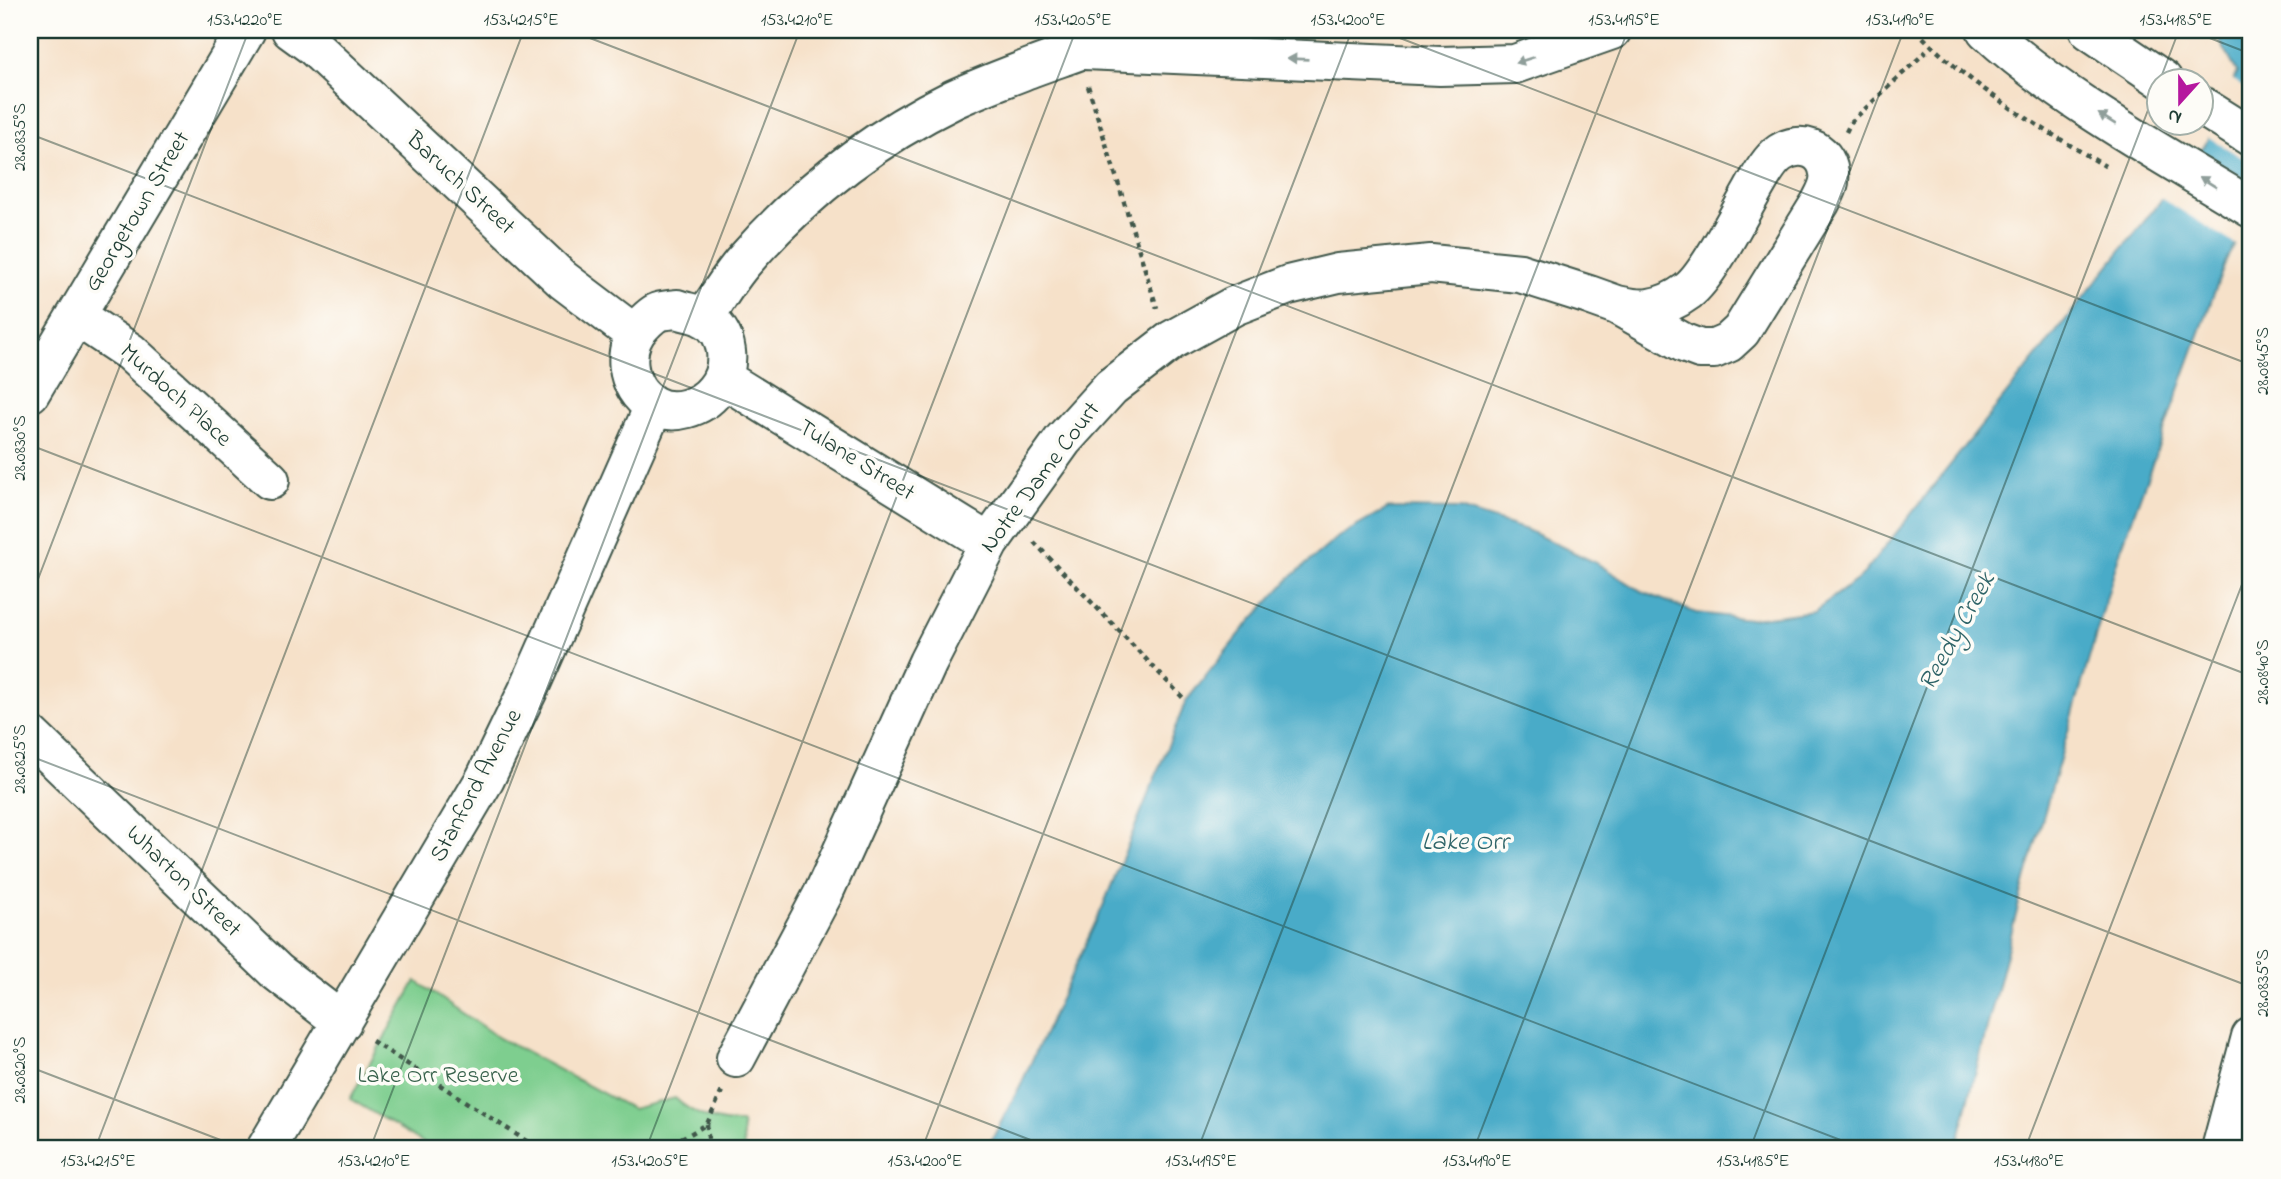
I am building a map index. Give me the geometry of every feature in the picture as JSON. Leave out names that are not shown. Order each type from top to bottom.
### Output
[{"type":"street","name":"Georgetown Street","points":[[30,393],[246,30]]},
{"type":"street","name":"Baruch Street","points":[[291,30],[313,46],[563,280],[633,333]]},
{"type":"street","points":[[704,317],[743,263],[779,224],[825,181],[897,129],[956,99],[1035,66],[1084,40],[1123,30]]},
{"type":"street","points":[[1084,40],[1440,66],[1516,64],[1612,30]]},
{"type":"street","points":[[1986,30],[2015,56],[2088,107],[2251,208]]},
{"type":"street","points":[[2089,30],[2144,67]]},
{"type":"street","points":[[2214,114],[2251,137]]},
{"type":"street","name":"Notre Dame Court","points":[[736,1058],[828,883],[928,662],[997,532],[1063,440],[1111,387],[1172,340],[1234,306],[1288,285],[1338,273],[1431,264],[1520,273],[1624,309],[1684,343],[1700,349],[1714,349],[1728,343],[1741,331],[1821,203],[1828,187],[1829,173],[1825,158],[1814,149],[1797,146],[1779,153],[1764,172],[1690,290],[1671,302],[1646,309],[1624,309]]},
{"type":"street","points":[[677,309],[704,317],[721,335],[727,357],[724,379],[708,400],[683,410],[654,406],[636,388],[626,360],[633,333],[655,313],[677,309]]},
{"type":"street","name":"Murdoch Place","points":[[76,316],[130,352],[270,481]]},
{"type":"street","name":"Tulane Street","points":[[724,379],[997,532]]},
{"type":"street","name":"Stanford Avenue","points":[[266,1149],[485,779],[530,686],[654,406]]},
{"type":"street","name":"Wharton Street","points":[[30,735],[278,972],[342,1022]]},
{"type":"street","points":[[2221,1149],[2251,1037]]},
{"type":"path","points":[[1916,30],[1944,58],[2005,105],[2111,170]]},
{"type":"path","points":[[1084,40],[1088,88],[1163,328],[1172,340]]},
{"type":"path","points":[[1825,158],[1839,146],[1852,122],[1931,46]]},
{"type":"path","points":[[997,532],[1021,529],[1186,701]]},
{"type":"path","points":[[342,1022],[531,1144],[534,1149]]},
{"type":"path","points":[[709,1149],[707,1124],[736,1058]]},
{"type":"path","points":[[652,1149],[690,1135],[707,1124]]},
{"type":"path","points":[[663,1146],[678,1145],[691,1149]]},
{"type":"green space","name":"Lake Orr Reserve","points":[[416,981],[499,1038],[632,1109],[675,1098],[706,1117],[742,1123],[744,1149],[434,1149],[350,1099]]},
{"type":"water","name":"Lake Orr","points":[[2214,30],[2251,30],[2251,218],[2227,258],[2119,555],[2025,880],[1956,1149],[987,1149],[1022,1082],[1103,906],[1186,701],[1243,630],[1290,578],[1338,537],[1389,508],[1460,509],[1527,530],[1596,563],[1643,592],[1696,613],[1751,619],[1814,611],[1861,577],[2205,145],[2209,136],[2214,136],[2214,124],[2237,72]]},
{"type":"pier","points":[[2230,78],[2251,91],[2251,163],[2207,136],[2214,136],[2214,114]]},
{"type":"pier","points":[[2195,151],[2251,183],[2251,224],[2238,246],[2158,196]]},
{"type":"water label","name":"Reedy Creek","points":[[1958,632]]}]
